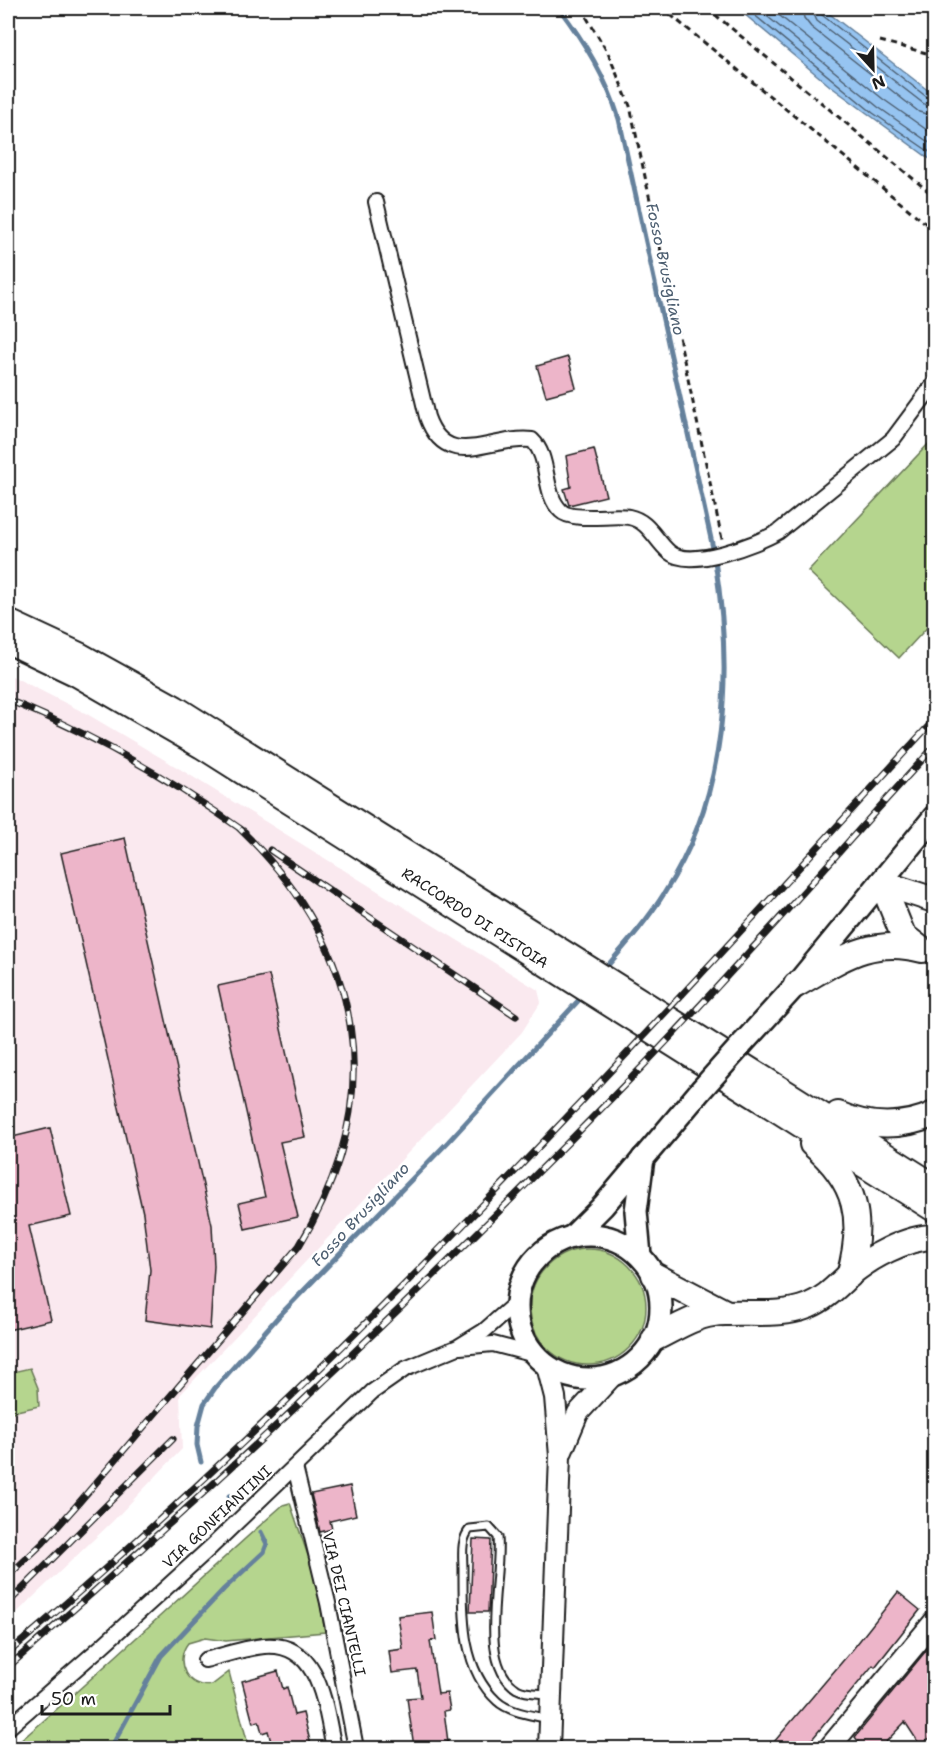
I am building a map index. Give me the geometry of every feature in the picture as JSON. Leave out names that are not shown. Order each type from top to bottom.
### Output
[{"type":"highway","name":"RACCORDO DI PISTOIA","points":[[8,622],[81,656],[175,708],[775,1097],[934,1209]]},
{"type":"highway","name":"RACCORDO DI PISTOIA","points":[[8,641],[77,674],[173,729],[775,1097],[934,1186]]},
{"type":"highway","points":[[882,884],[934,900]]},
{"type":"highway","points":[[882,884],[903,935],[928,954]]},
{"type":"highway","points":[[796,985],[865,949],[892,945],[928,954]]},
{"type":"highway","points":[[775,1097],[854,1121],[893,1125],[934,1114]]},
{"type":"highway","points":[[775,1097],[828,1158],[849,1189],[857,1226],[849,1276]]},
{"type":"highway","points":[[654,1339],[697,1318],[727,1313],[780,1313],[806,1307],[830,1294],[849,1276],[900,1245],[934,1237]]},
{"type":"highway","points":[[654,1275],[727,1313]]},
{"type":"main road","points":[[572,1237],[603,1206],[700,1090],[796,985],[882,884],[934,817]]},
{"type":"main road","points":[[640,1256],[636,1211],[644,1157]]},
{"type":"main road","points":[[549,1749],[560,1456],[555,1397],[541,1360],[521,1330],[517,1302],[522,1280],[534,1261],[551,1246],[572,1237],[589,1235],[611,1238],[640,1256],[654,1275],[662,1304],[660,1322],[654,1339],[637,1361],[612,1376],[578,1413],[560,1456]]},
{"type":"main road","points":[[541,1360],[562,1374],[579,1379],[612,1376]]},
{"type":"main road","points":[[829,1749],[934,1622]]},
{"type":"street","points":[[376,202],[427,417],[441,440],[454,448],[515,439],[532,440],[540,451],[553,498],[561,511],[566,514],[623,516],[639,520],[669,552],[682,558],[699,558],[724,552],[758,542],[778,532],[902,430],[934,384]]},
{"type":"street","name":"VIA GONFIANTINI","points":[[8,1728],[102,1646],[386,1382],[428,1358],[458,1347],[489,1327],[517,1302]]},
{"type":"street","name":"VIA GONFIANTINI","points":[[458,1347],[493,1344],[541,1360]]},
{"type":"street","name":"VIA DEI CIANTELLI","points":[[295,1467],[328,1603],[357,1749]]},
{"type":"street","points":[[205,1660],[265,1646],[286,1649],[304,1659],[320,1687],[334,1749]]},
{"type":"lane","points":[[550,1720],[502,1705],[483,1683],[473,1665],[465,1635],[463,1611],[464,1546],[465,1537],[470,1529],[489,1527],[498,1537],[494,1636],[496,1656],[502,1672],[511,1684],[522,1691],[551,1695]]},
{"type":"path","points":[[581,8],[608,52],[630,106],[724,552]]},
{"type":"path","points":[[662,8],[934,230]]},
{"type":"path","points":[[707,8],[934,196]]},
{"type":"path","points":[[922,8],[934,16]]},
{"type":"path","points":[[880,40],[934,55]]},
{"type":"shaded area","points":[[8,674],[87,714],[180,769],[538,990],[541,1002],[522,1032],[180,1395],[182,1449],[112,1522],[8,1621]]},
{"type":"green space","points":[[934,438],[934,620],[899,658],[808,571]]},
{"type":"green space","points":[[588,1249],[610,1254],[629,1266],[641,1285],[646,1307],[641,1329],[629,1348],[610,1360],[588,1365],[566,1360],[547,1348],[535,1329],[530,1307],[535,1285],[547,1266],[566,1254]]},
{"type":"green space","points":[[30,1368],[38,1388],[39,1406],[8,1413],[8,1373]]},
{"type":"green space","points":[[290,1503],[316,1579],[325,1632],[226,1641],[205,1638],[188,1643],[182,1658],[185,1673],[196,1683],[212,1685],[229,1672],[249,1748],[12,1748],[283,1505]]},
{"type":"water","points":[[737,8],[822,8],[934,95],[934,162],[830,86]]},
{"type":"building","points":[[568,357],[576,388],[546,396],[537,366]]},
{"type":"building","points":[[594,449],[606,496],[569,505],[564,489],[571,487],[566,456]]},
{"type":"building","points":[[125,838],[212,1225],[214,1266],[210,1329],[145,1320],[150,1270],[143,1213],[61,853]]},
{"type":"building","points":[[269,975],[305,1137],[280,1142],[298,1217],[245,1229],[239,1203],[265,1197],[218,986]]},
{"type":"building","points":[[50,1128],[71,1216],[29,1226],[51,1320],[8,1330],[8,1138]]},
{"type":"building","points":[[350,1486],[356,1515],[330,1521],[332,1529],[320,1532],[311,1494]]},
{"type":"building","points":[[473,1539],[491,1540],[488,1612],[470,1612]]},
{"type":"building","points":[[898,1592],[920,1610],[875,1667],[873,1665],[804,1749],[768,1749],[853,1649]]},
{"type":"building","points":[[432,1612],[436,1640],[430,1641],[438,1694],[447,1693],[450,1710],[444,1711],[448,1742],[414,1747],[407,1698],[421,1697],[417,1670],[392,1673],[389,1651],[403,1649],[398,1616]]},
{"type":"building","points":[[934,1641],[934,1735],[920,1745],[905,1722],[879,1749],[864,1749],[855,1737]]},
{"type":"building","points":[[278,1671],[283,1689],[287,1687],[294,1715],[303,1713],[312,1749],[273,1749],[268,1731],[262,1733],[259,1721],[253,1723],[242,1681]]},
{"type":"waterway","name":"Fosso Brusigliano","points":[[559,8],[594,61],[619,119],[713,548]]},
{"type":"waterway","name":"Fosso Brusigliano","points":[[609,964],[665,892],[686,854],[702,815],[713,773],[724,689],[721,603],[715,561]]},
{"type":"waterway","name":"Fosso Brusigliano","points":[[201,1462],[197,1445],[198,1426],[204,1404],[215,1388],[278,1317],[448,1142],[578,1001]]},
{"type":"waterway","name":"Fosso Brusigliano","points":[[229,1496],[236,1504]]},
{"type":"waterway","name":"Fosso Brusigliano","points":[[111,1748],[161,1656],[224,1589],[264,1552],[267,1544],[261,1532]]},
{"type":"railway","points":[[8,700],[40,713],[130,759],[245,832]]},
{"type":"railway","points":[[8,1653],[132,1545],[370,1319],[486,1202],[712,963],[934,720]]},
{"type":"railway","points":[[8,1667],[252,1448],[488,1222],[679,1028],[934,747]]},
{"type":"railway","points":[[8,1576],[43,1543],[76,1506],[299,1246],[328,1190],[346,1134],[353,1080],[350,1026],[337,974],[314,923],[282,875],[240,829]]},
{"type":"railway","points":[[270,850],[516,1016]]},
{"type":"railway","points":[[8,1603],[173,1439]]}]
